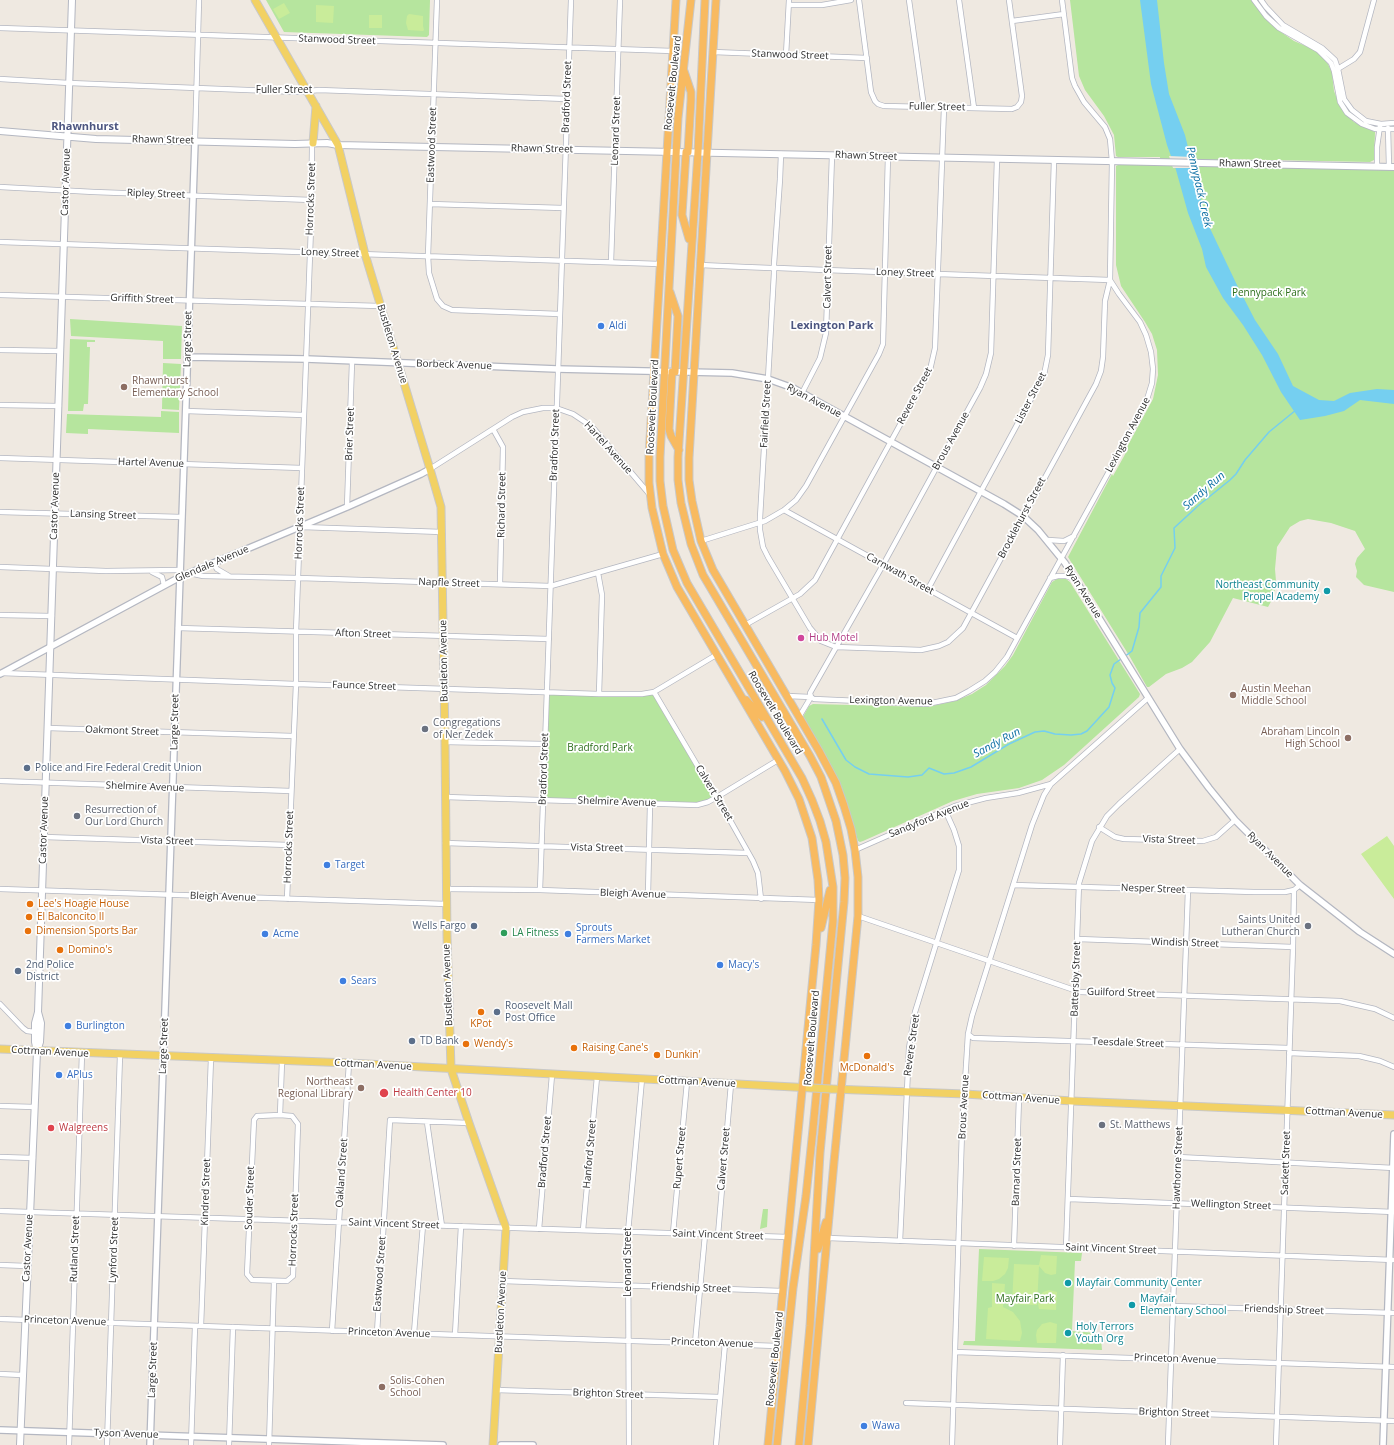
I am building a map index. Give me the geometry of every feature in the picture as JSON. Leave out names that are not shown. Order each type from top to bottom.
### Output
[{"type":"highway","name":"Roosevelt Boulevard","points":[[676,0],[649,456],[654,520],[663,554],[679,591],[778,760],[799,799],[810,829],[818,870],[819,900],[816,945],[768,1445]]},
{"type":"highway","name":"Roosevelt Boulevard","points":[[691,0],[679,107],[676,152],[670,290],[671,372],[660,457],[660,481],[664,512],[672,545],[692,594],[802,778],[816,810],[826,842],[832,876],[833,921],[813,1129],[793,1288],[777,1445]]},
{"type":"highway","name":"Roosevelt Boulevard","points":[[705,0],[698,152],[683,372],[678,469],[679,492],[688,535],[703,575],[810,756],[821,778],[835,815],[843,855],[845,878],[821,1145],[810,1326],[799,1445]]},
{"type":"highway","name":"Roosevelt Boulevard","points":[[716,0],[689,458],[689,480],[693,512],[701,541],[713,570],[836,783],[848,818],[855,850],[859,890],[858,916],[829,1210],[828,1238],[808,1445]]},
{"type":"highway","points":[[684,63],[685,73],[691,92],[691,100],[682,215],[691,247]]},
{"type":"highway","points":[[689,268],[702,232]]},
{"type":"highway","points":[[658,298],[671,263]]},
{"type":"highway","points":[[670,290],[678,316],[671,372],[669,429],[671,436],[679,450]]},
{"type":"highway","points":[[726,615],[755,643]]},
{"type":"highway","points":[[736,690],[772,728]]},
{"type":"highway","points":[[816,945],[827,904],[832,876]]},
{"type":"highway","points":[[814,1260],[829,1210]]},
{"type":"highway","points":[[777,1346],[781,1405]]},
{"type":"main road","name":"Castor Avenue","points":[[37,1051],[34,1042],[35,1023],[38,1012],[72,0]]},
{"type":"main road","name":"Bustleton Avenue","points":[[255,0],[338,145],[365,254],[441,507],[445,742],[445,843],[451,1069],[506,1228],[493,1445]]},
{"type":"main road","points":[[312,145],[316,106]]},
{"type":"main road","name":"Rhawn Street","points":[[0,131],[68,137],[312,145],[432,146],[1391,167]]},
{"type":"main road","name":"Castor Avenue","points":[[20,1445],[37,1051],[40,1042],[41,1023],[38,1012]]},
{"type":"main road","name":"Cottman Avenue","points":[[0,1049],[349,1063],[687,1082],[965,1094],[1072,1101],[1394,1116]]},
{"type":"street","name":"Large Street","points":[[150,1445],[199,0]]},
{"type":"street","name":"Eastwood Street","points":[[436,0],[428,256],[429,273],[433,289],[437,299],[443,306],[452,310],[560,314]]},
{"type":"street","name":"Bradford Street","points":[[540,890],[570,0]]},
{"type":"street","name":"Leonard Street","points":[[611,262],[620,0]]},
{"type":"street","points":[[786,55],[789,2],[822,5],[850,0]]},
{"type":"street","points":[[859,0],[867,58]]},
{"type":"street","points":[[909,0],[924,107]]},
{"type":"street","points":[[959,0],[974,108]]},
{"type":"street","points":[[1009,0],[1012,21],[1064,14]]},
{"type":"street","points":[[1062,0],[1072,78],[1084,102],[1105,127],[1110,139],[1112,161],[1110,280]]},
{"type":"street","points":[[1254,0],[1261,10],[1276,22],[1322,48],[1335,60],[1336,70],[1348,105],[1360,118],[1380,127],[1394,129]]},
{"type":"street","points":[[1261,0],[1276,22]]},
{"type":"street","points":[[1336,70],[1354,59],[1360,52],[1373,1],[1366,0]]},
{"type":"street","name":"Fuller Street","points":[[867,58],[872,95],[875,101],[884,106],[1012,109],[1017,107],[1021,102],[1022,96],[1012,21]]},
{"type":"street","name":"Stanwood Street","points":[[0,28],[673,51]]},
{"type":"street","name":"Stanwood Street","points":[[713,52],[867,58]]},
{"type":"street","name":"Fuller Street","points":[[0,79],[298,92],[319,90],[567,99]]},
{"type":"street","name":"Revere Street","points":[[745,625],[796,597],[815,580],[932,365],[935,348],[944,108]]},
{"type":"street","points":[[1388,127],[1394,123]]},
{"type":"street","points":[[1377,166],[1377,147],[1380,127]]},
{"type":"street","points":[[1388,127],[1391,167]]},
{"type":"street","name":"Horrocks Street","points":[[287,899],[296,684],[296,632],[312,200],[312,145]]},
{"type":"street","name":"Fairfield Street","points":[[781,154],[760,524],[761,540],[766,553],[813,633],[821,641],[836,648]]},
{"type":"street","name":"Calvert Street","points":[[802,393],[820,358],[825,341],[827,326],[832,155]]},
{"type":"street","points":[[701,541],[760,524],[773,518],[802,493],[881,349],[885,272],[888,156]]},
{"type":"street","name":"Brous Avenue","points":[[810,697],[810,693],[937,468],[986,374],[991,353],[997,159]]},
{"type":"street","name":"Lister Street","points":[[928,589],[1044,375],[1048,355],[1054,160]]},
{"type":"street","name":"Ripley Street","points":[[0,187],[66,191],[312,200]]},
{"type":"street","points":[[430,204],[563,208]]},
{"type":"street","name":"Loney Street","points":[[0,242],[660,264]]},
{"type":"street","name":"Loney Street","points":[[700,265],[1110,280]]},
{"type":"street","name":"Brocklehurst Street","points":[[836,648],[931,649],[948,642],[963,628],[1096,384],[1103,357],[1105,301],[1110,280]]},
{"type":"street","name":"Lexington Avenue","points":[[787,696],[810,697],[814,699],[927,704],[956,698],[969,691],[985,681],[995,672],[1007,657],[1145,406],[1152,383],[1153,369],[1151,352],[1146,335],[1140,322],[1110,280]]},
{"type":"street","name":"Griffith Street","points":[[0,295],[380,306]]},
{"type":"street","points":[[0,350],[60,352]]},
{"type":"street","name":"Borbeck Avenue","points":[[188,357],[671,372]]},
{"type":"street","name":"Brier Street","points":[[347,507],[352,362]]},
{"type":"street","name":"Ryan Avenue","points":[[671,372],[732,373],[768,379],[784,384],[1023,516],[1048,540],[1061,558],[1180,749],[1209,788],[1236,820],[1300,885],[1353,927],[1394,954]]},
{"type":"street","points":[[0,405],[59,406]]},
{"type":"street","name":"Hartel Avenue","points":[[430,468],[523,412],[542,408],[556,408],[573,414],[594,429],[651,496]]},
{"type":"street","points":[[186,410],[304,414]]},
{"type":"street","name":"Richard Street","points":[[493,429],[503,447],[500,584]]},
{"type":"street","name":"Hartel Avenue","points":[[0,458],[302,468]]},
{"type":"street","name":"Glendale Avenue","points":[[1,674],[180,577],[347,507],[421,474],[430,468]]},
{"type":"street","name":"Carnwath Street","points":[[784,510],[1017,638]]},
{"type":"street","name":"Lansing Street","points":[[0,512],[182,517]]},
{"type":"street","points":[[300,527],[442,532]]},
{"type":"street","points":[[1048,540],[1064,541],[1074,536]]},
{"type":"street","name":"Napfle Street","points":[[189,573],[203,576],[551,586],[663,554]]},
{"type":"street","points":[[213,563],[217,569],[231,577]]},
{"type":"street","points":[[0,567],[150,571],[180,570]]},
{"type":"street","points":[[150,571],[162,577],[164,585]]},
{"type":"street","points":[[598,573],[602,595],[599,694]]},
{"type":"street","points":[[1050,578],[1066,576],[1075,579]]},
{"type":"street","points":[[0,615],[52,616]]},
{"type":"street","name":"Afton Street","points":[[178,628],[549,639]]},
{"type":"street","name":"Faunce Street","points":[[1,674],[599,694],[642,694],[654,692],[716,656]]},
{"type":"street","name":"Calvert Street","points":[[654,692],[717,797],[748,853],[758,873],[761,898]]},
{"type":"street","points":[[799,717],[810,697]]},
{"type":"street","points":[[1051,784],[1148,698]]},
{"type":"street","name":"Oakmont Street","points":[[48,728],[293,736]]},
{"type":"street","points":[[445,742],[545,744]]},
{"type":"street","name":"Battersby Street","points":[[1066,1248],[1069,1199],[1079,883],[1086,856],[1092,841],[1107,816],[1115,807],[1180,749]]},
{"type":"street","name":"Shelmire Avenue","points":[[445,797],[696,805],[708,802],[778,760]]},
{"type":"street","name":"Shelmire Avenue","points":[[0,781],[291,792]]},
{"type":"street","name":"Brous Avenue","points":[[952,1445],[962,1131],[968,1034],[989,961],[1032,825],[1044,795],[1051,784]]},
{"type":"street","name":"Sandyford Avenue","points":[[855,850],[945,810],[967,802],[1018,793],[1051,784]]},
{"type":"street","points":[[648,895],[650,804]]},
{"type":"street","name":"Revere Street","points":[[900,1241],[909,1048],[915,1012],[959,870],[958,846],[954,830],[945,810]]},
{"type":"street","name":"Vista Street","points":[[1100,828],[1115,837],[1124,839],[1203,841],[1216,837],[1236,820]]},
{"type":"street","name":"Vista Street","points":[[44,837],[289,845]]},
{"type":"street","name":"Vista Street","points":[[445,843],[748,853]]},
{"type":"street","name":"Nesper Street","points":[[1013,885],[1285,892],[1294,890]]},
{"type":"street","points":[[1294,890],[1300,885]]},
{"type":"street","name":"Bleigh Avenue","points":[[0,889],[447,904]]},
{"type":"street","name":"Bleigh Avenue","points":[[446,889],[540,890],[819,900]]},
{"type":"street","name":"Hawthorne Street","points":[[1168,1445],[1188,890]]},
{"type":"street","name":"Sackett Street","points":[[1276,1445],[1294,890]]},
{"type":"street","name":"Guilford Street","points":[[858,916],[1076,991],[1347,1002],[1375,1009],[1394,1018]]},
{"type":"street","name":"Windish Street","points":[[1078,939],[1293,947]]},
{"type":"street","points":[[0,1004],[23,1028],[28,1031],[35,1032]]},
{"type":"street","name":"Teesdale Street","points":[[968,1034],[973,1038],[1182,1045],[1359,1056],[1380,1061],[1394,1067]]},
{"type":"street","name":"Rutland Street","points":[[69,1445],[82,1053]]},
{"type":"street","name":"Lynford Street","points":[[107,1445],[120,1055]]},
{"type":"street","name":"Kindred Street","points":[[201,1326],[211,1058]]},
{"type":"street","points":[[280,1115],[282,1061]]},
{"type":"street","name":"Oakland Street","points":[[332,1332],[349,1063]]},
{"type":"street","name":"Bradford Street","points":[[539,1229],[552,1075]]},
{"type":"street","name":"Hanford Street","points":[[584,1230],[597,1077]]},
{"type":"street","name":"Leonard Street","points":[[629,1445],[628,1232],[642,1079]]},
{"type":"street","name":"Rupert Street","points":[[673,1233],[687,1082]]},
{"type":"street","name":"Calvert Street","points":[[718,1235],[731,1084]]},
{"type":"street","name":"Barnard Street","points":[[1014,1246],[1019,1098]]},
{"type":"street","points":[[0,1106],[35,1107]]},
{"type":"street","name":"Horrocks Street","points":[[274,1281],[287,1281],[292,1276],[298,1124],[292,1116],[280,1115]]},
{"type":"street","name":"Souder Street","points":[[274,1281],[252,1280],[248,1276],[250,1219],[254,1120],[257,1116],[280,1115]]},
{"type":"street","name":"Eastwood Street","points":[[377,1333],[390,1120],[427,1122]]},
{"type":"street","points":[[442,1226],[427,1122],[469,1124]]},
{"type":"street","points":[[1383,1445],[1386,1366],[1391,1313],[1394,1134]]},
{"type":"street","points":[[0,1157],[33,1158]]},
{"type":"street","points":[[1178,1157],[1393,1168]]},
{"type":"street","name":"Wellington Street","points":[[1069,1199],[1393,1212]]},
{"type":"street","name":"Saint Vincent Street","points":[[0,1211],[788,1237]]},
{"type":"street","points":[[414,1333],[423,1225]]},
{"type":"street","points":[[455,1335],[462,1226]]},
{"type":"street","points":[[695,1343],[705,1234]]},
{"type":"street","name":"Saint Vincent Street","points":[[828,1238],[1392,1260]]},
{"type":"street","points":[[0,1265],[28,1266]]},
{"type":"street","points":[[269,1442],[274,1281]]},
{"type":"street","name":"Friendship Street","points":[[503,1282],[782,1290]]},
{"type":"street","name":"Friendship Street","points":[[1173,1306],[1391,1313]]},
{"type":"street","name":"Princeton Avenue","points":[[0,1320],[777,1346]]},
{"type":"street","points":[[191,1445],[195,1326]]},
{"type":"street","points":[[229,1445],[233,1327]]},
{"type":"street","points":[[716,1445],[725,1344]]},
{"type":"street","name":"Princeton Avenue","points":[[955,1352],[1394,1367]]},
{"type":"street","points":[[1060,1445],[1063,1355]]},
{"type":"street","points":[[0,1374],[22,1375]]},
{"type":"street","name":"Brighton Street","points":[[496,1390],[720,1397]]},
{"type":"street","name":"Brighton Street","points":[[906,1403],[1394,1421]]},
{"type":"street","name":"Tyson Avenue","points":[[0,1430],[229,1438],[269,1442],[443,1445]]},
{"type":"street","points":[[501,1445],[533,1445]]},
{"type":"green space","points":[[266,0],[430,0],[429,35],[427,37],[284,32]]},
{"type":"green space","name":"Pennypack Park","points":[[1070,0],[1252,0],[1264,16],[1278,30],[1294,41],[1315,50],[1322,56],[1332,73],[1334,91],[1340,107],[1354,122],[1375,132],[1374,160],[1370,162],[1222,159],[1222,166],[1394,170],[1394,592],[1364,585],[1356,577],[1357,571],[1355,564],[1357,558],[1365,549],[1355,531],[1331,523],[1308,519],[1300,521],[1290,527],[1277,547],[1274,596],[1268,607],[1233,598],[1210,642],[1192,662],[1182,668],[1166,674],[1149,687],[1147,687],[1068,557],[1112,474],[1113,476],[1128,449],[1127,447],[1153,399],[1158,375],[1157,350],[1152,334],[1121,286],[1116,265],[1116,166],[1120,164],[1160,165],[1160,157],[1116,156],[1114,135],[1104,116],[1085,90],[1079,76]]},
{"type":"green space","points":[[284,3],[290,13],[279,19],[273,9]]},
{"type":"green space","points":[[316,5],[334,6],[333,23],[316,22]]},
{"type":"green space","points":[[409,14],[423,16],[423,31],[408,30],[406,23],[407,16]]},
{"type":"green space","points":[[369,15],[382,15],[382,28],[369,28]]},
{"type":"green space","points":[[70,319],[182,326],[181,359],[163,359],[163,341],[71,336]]},
{"type":"green space","points":[[70,339],[95,340],[95,342],[87,342],[87,347],[90,347],[88,404],[84,404],[83,411],[68,411]]},
{"type":"green space","points":[[163,363],[181,364],[179,410],[162,409]]},
{"type":"green space","points":[[161,411],[179,412],[179,433],[88,429],[88,434],[66,433],[67,414],[161,417]]},
{"type":"green space","points":[[1061,578],[1070,582],[1140,694],[1139,697],[1064,765],[1042,780],[1019,788],[977,794],[953,801],[863,841],[858,841],[849,810],[834,772],[804,718],[809,706],[813,704],[927,707],[955,701],[972,694],[986,685],[1005,666],[1013,655],[1052,582]]},
{"type":"green space","name":"Bradford Park","points":[[547,692],[654,692],[717,797],[697,805],[543,799]]},
{"type":"green space","points":[[1387,836],[1394,846],[1394,899],[1361,854]]},
{"type":"green space","points":[[763,1209],[768,1209],[767,1227],[760,1229]]},
{"type":"green space","name":"Mayfair Park","points":[[979,1249],[1082,1253],[1081,1261],[1075,1261],[1072,1331],[1096,1333],[1101,1338],[1102,1350],[963,1345],[964,1341],[975,1341]]},
{"type":"green space","points":[[1041,1255],[1057,1256],[1056,1274],[1051,1275],[1045,1273],[1039,1266],[1037,1305],[1012,1304],[1014,1264],[1039,1265]]},
{"type":"green space","points":[[984,1257],[1009,1258],[1008,1268],[1005,1274],[999,1279],[993,1281],[982,1281]]},
{"type":"green space","points":[[992,1283],[1005,1284],[1003,1307],[1013,1312],[1020,1321],[1022,1333],[1020,1341],[986,1339],[988,1308],[992,1307]]},
{"type":"green space","points":[[1049,1290],[1057,1292],[1056,1310],[1039,1309],[1038,1304],[1040,1296],[1043,1292]]},
{"type":"green space","points":[[1050,1322],[1057,1324],[1056,1343],[1037,1343],[1037,1330],[1042,1324]]},
{"type":"water","points":[[1140,0],[1157,0],[1169,94],[1185,135],[1206,220],[1255,320],[1278,354],[1293,386],[1319,400],[1334,401],[1350,393],[1377,389],[1394,390],[1394,404],[1360,400],[1344,411],[1300,420],[1281,392],[1262,355],[1243,325],[1223,298],[1206,267],[1202,249],[1188,213],[1176,170],[1167,145],[1151,84]]},
{"type":"pier","points":[[1169,156],[1192,157],[1195,168],[1173,168]]},
{"type":"waterway","name":"Sandy Run","points":[[1124,657],[1132,651],[1139,627],[1140,613],[1161,587],[1161,576],[1175,548],[1174,528],[1230,480],[1269,432],[1296,410]]},
{"type":"waterway","name":"Sandy Run","points":[[822,719],[846,760],[855,767],[869,774],[908,777],[922,775],[929,768],[944,774],[954,773],[971,767],[1009,744],[1035,732],[1044,731],[1055,734],[1071,735],[1081,734],[1087,731],[1109,707],[1115,688],[1110,675],[1114,664],[1121,659]]},
{"type":"place","name":"Aldi","points":[[601,326]]},
{"type":"place","name":"Rhawnhurst Elementary School","points":[[124,387]]},
{"type":"place","name":"Northeast Community Propel Academy","points":[[1327,591]]},
{"type":"place","name":"Hub Motel","points":[[801,638]]},
{"type":"place","name":"Austin Meehan Middle School","points":[[1233,695]]},
{"type":"place","name":"Congregations of Ner Zedek","points":[[425,729]]},
{"type":"place","name":"Abraham Lincoln High School","points":[[1348,738]]},
{"type":"place","name":"Police and Fire Federal Credit Union","points":[[27,768]]},
{"type":"place","name":"Resurrection of Our Lord Church","points":[[77,816]]},
{"type":"place","name":"Target","points":[[327,865]]},
{"type":"place","name":"Lee's Hoagie House","points":[[30,904]]},
{"type":"place","name":"El Balconcito II","points":[[29,917]]},
{"type":"place","name":"Wells Fargo","points":[[474,926]]},
{"type":"place","name":"Saints United Lutheran Church","points":[[1308,926]]},
{"type":"place","name":"Dimension Sports Bar","points":[[28,931]]},
{"type":"place","name":"LA Fitness","points":[[504,933]]},
{"type":"place","name":"Acme","points":[[265,934]]},
{"type":"place","name":"Sprouts Farmers Market","points":[[568,934]]},
{"type":"place","name":"Domino's","points":[[60,950]]},
{"type":"place","name":"Macy's","points":[[720,965]]},
{"type":"place","name":"2nd Police District","points":[[18,971]]},
{"type":"place","name":"Sears","points":[[343,981]]},
{"type":"place","name":"KPot","points":[[481,1012]]},
{"type":"place","name":"Roosevelt Mall Post Office","points":[[497,1012]]},
{"type":"place","name":"Burlington","points":[[68,1026]]},
{"type":"place","name":"TD Bank","points":[[412,1041]]},
{"type":"place","name":"Wendy's","points":[[466,1044]]},
{"type":"place","name":"Raising Cane's","points":[[574,1048]]},
{"type":"place","name":"Dunkin'","points":[[657,1055]]},
{"type":"place","name":"McDonald's","points":[[867,1056]]},
{"type":"place","name":"APlus","points":[[59,1075]]},
{"type":"place","name":"Northeast Regional Library","points":[[361,1088]]},
{"type":"place","name":"Health Center 10","points":[[384,1093]]},
{"type":"place","name":"St. Matthews","points":[[1102,1125]]},
{"type":"place","name":"Walgreens","points":[[51,1128]]},
{"type":"place","name":"Mayfair Community Center","points":[[1068,1283]]},
{"type":"place","name":"Mayfair Elementary School","points":[[1132,1305]]},
{"type":"place","name":"Holy Terrors Youth Org","points":[[1068,1333]]},
{"type":"place","name":"Solis-Cohen School","points":[[382,1387]]},
{"type":"place","name":"Wawa","points":[[864,1426]]},
{"type":"district","name":"Rhawnhurst","points":[[85,127]]},
{"type":"district","name":"Lexington Park","points":[[832,326]]},
{"type":"water label","name":"Pennypack Creek","points":[[1199,187]]}]
